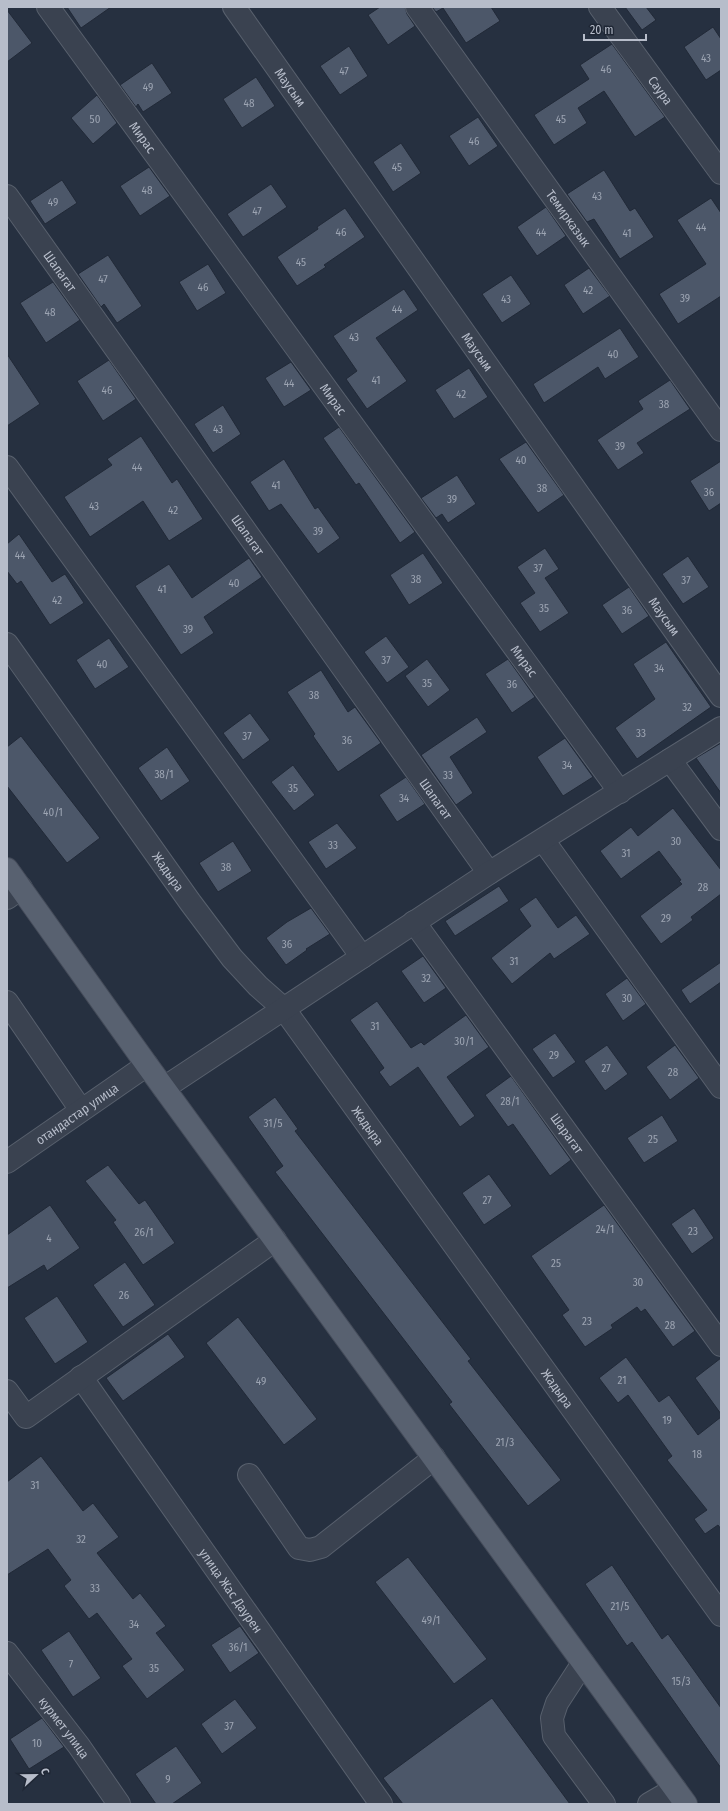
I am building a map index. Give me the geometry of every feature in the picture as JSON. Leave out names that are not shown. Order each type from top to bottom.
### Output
[{"type":"main road","points":[[7,868],[14,893],[164,1088],[680,1797]]},
{"type":"street","name":"Мирас","points":[[48,7],[620,792]]},
{"type":"street","name":"Маусым","points":[[234,7],[721,696]]},
{"type":"street","name":"Темирказык","points":[[417,7],[721,430]]},
{"type":"street","name":"Саура","points":[[600,7],[721,173]]},
{"type":"street","name":"Шапагат","points":[[7,196],[489,873]]},
{"type":"street","points":[[7,467],[362,957]]},
{"type":"street","name":"Жадыра","points":[[7,644],[190,902],[232,958],[258,986],[284,1009],[721,1615]]},
{"type":"street","points":[[164,1088],[489,873],[721,728]]},
{"type":"street","points":[[670,760],[721,830]]},
{"type":"street","points":[[543,840],[721,1087]]},
{"type":"street","name":"Шарагат","points":[[414,922],[721,1345]]},
{"type":"street","points":[[7,1002],[81,1110]]},
{"type":"street","name":"отандастар улица","points":[[7,1162],[147,1065]]},
{"type":"street","points":[[7,1391],[26,1417],[275,1240]]},
{"type":"street","name":"улица Жас Даурен","points":[[82,1377],[381,1804]]},
{"type":"street","points":[[249,1475],[299,1548],[310,1550],[321,1548],[434,1458]]},
{"type":"street","name":"курмет улица","points":[[7,1653],[79,1746],[119,1804]]},
{"type":"street","points":[[583,1663],[557,1703],[552,1718],[554,1736],[604,1804]]},
{"type":"street","points":[[649,1804],[680,1797]]},
{"type":"building","points":[[67,7],[111,7],[81,28]]},
{"type":"building","points":[[380,7],[405,7],[407,14],[415,26],[388,45],[368,15]]},
{"type":"building","points":[[432,7],[491,7],[500,21],[466,43],[443,8],[436,12]]},
{"type":"building","points":[[625,7],[646,7],[656,20],[642,30]]},
{"type":"building","points":[[7,10],[32,43],[7,62]]},
{"type":"building","points":[[713,27],[721,39],[721,70],[706,80],[684,47]]},
{"type":"building","points":[[612,44],[665,117],[635,137],[604,91],[578,108],[587,123],[554,145],[534,115],[589,79],[580,65]]},
{"type":"building","points":[[349,46],[368,76],[340,95],[320,66]]},
{"type":"building","points":[[152,63],[172,93],[143,112],[138,104],[136,107],[120,85]]},
{"type":"building","points":[[256,77],[275,106],[242,128],[223,99]]},
{"type":"building","points":[[97,95],[117,123],[93,144],[71,118]]},
{"type":"building","points":[[478,117],[498,146],[469,166],[449,136]]},
{"type":"building","points":[[401,143],[421,173],[393,192],[373,162]]},
{"type":"building","points":[[149,167],[170,196],[140,216],[120,186]]},
{"type":"building","points":[[604,170],[630,211],[635,208],[654,237],[620,259],[594,219],[587,222],[567,194]]},
{"type":"building","points":[[62,180],[77,203],[45,224],[30,201]]},
{"type":"building","points":[[271,184],[287,207],[243,237],[227,214]]},
{"type":"building","points":[[711,198],[721,213],[721,296],[678,324],[659,294],[706,264],[677,220]]},
{"type":"building","points":[[546,207],[566,236],[537,256],[517,227]]},
{"type":"building","points":[[345,208],[365,237],[324,265],[326,267],[297,286],[277,257],[318,229],[317,227]]},
{"type":"building","points":[[108,255],[142,306],[117,323],[104,304],[101,307],[78,274]]},
{"type":"building","points":[[208,264],[226,293],[197,311],[179,282]]},
{"type":"building","points":[[589,268],[610,296],[583,314],[564,285]]},
{"type":"building","points":[[511,275],[531,304],[502,323],[482,294]]},
{"type":"building","points":[[53,282],[80,320],[46,343],[20,303]]},
{"type":"building","points":[[404,289],[418,310],[376,338],[407,381],[367,409],[346,379],[357,371],[333,336]]},
{"type":"building","points":[[620,328],[639,357],[605,379],[598,367],[544,403],[533,384]]},
{"type":"building","points":[[7,354],[40,404],[7,426]]},
{"type":"building","points":[[109,360],[136,399],[103,421],[77,381]]},
{"type":"building","points":[[291,362],[311,390],[284,407],[265,378]]},
{"type":"building","points":[[469,368],[488,397],[454,419],[435,390]]},
{"type":"building","points":[[670,380],[690,409],[637,443],[644,453],[618,470],[597,440],[643,409],[638,401]]},
{"type":"building","points":[[223,405],[241,434],[213,453],[194,424]]},
{"type":"building","points":[[339,427],[415,532],[400,543],[359,483],[356,485],[323,438]]},
{"type":"building","points":[[141,436],[172,483],[177,479],[203,519],[169,541],[143,501],[90,537],[64,497],[112,465],[107,459]]},
{"type":"building","points":[[526,442],[564,495],[538,513],[499,459]]},
{"type":"building","points":[[284,459],[315,509],[318,507],[340,538],[318,554],[281,504],[269,511],[250,482]]},
{"type":"building","points":[[721,461],[721,503],[709,511],[690,481]]},
{"type":"building","points":[[457,475],[476,504],[448,523],[442,514],[436,518],[421,498]]},
{"type":"building","points":[[19,534],[52,582],[65,574],[84,603],[50,625],[21,581],[17,584],[7,571],[7,544]]},
{"type":"building","points":[[545,548],[559,569],[545,578],[569,613],[540,632],[520,603],[535,593],[517,567]]},
{"type":"building","points":[[423,553],[443,583],[409,605],[390,575]]},
{"type":"building","points":[[688,556],[709,587],[683,604],[662,574]]},
{"type":"building","points":[[249,558],[262,577],[204,617],[214,633],[181,655],[135,586],[169,564],[192,598]]},
{"type":"building","points":[[629,587],[649,616],[622,634],[602,605]]},
{"type":"building","points":[[386,636],[409,667],[387,683],[364,652]]},
{"type":"building","points":[[109,638],[129,667],[95,689],[76,660]]},
{"type":"building","points":[[666,642],[711,707],[637,759],[615,728],[655,699],[633,664]]},
{"type":"building","points":[[427,659],[450,690],[428,707],[405,676]]},
{"type":"building","points":[[508,659],[535,697],[512,713],[485,674]]},
{"type":"building","points":[[321,670],[348,712],[355,707],[381,743],[338,772],[313,736],[315,734],[287,692]]},
{"type":"building","points":[[250,713],[270,740],[243,760],[223,733]]},
{"type":"building","points":[[477,717],[487,732],[450,757],[473,793],[456,805],[421,755]]},
{"type":"building","points":[[21,736],[100,838],[67,863],[7,786],[7,747]]},
{"type":"building","points":[[565,738],[593,777],[563,796],[537,757]]},
{"type":"building","points":[[721,743],[721,793],[696,758]]},
{"type":"building","points":[[167,747],[190,781],[161,801],[138,768]]},
{"type":"building","points":[[293,765],[315,795],[294,811],[271,782]]},
{"type":"building","points":[[406,777],[425,804],[397,822],[379,795]]},
{"type":"building","points":[[673,808],[721,870],[721,894],[691,917],[693,920],[661,944],[640,916],[682,884],[679,881],[681,880],[659,851],[621,879],[600,851],[631,827],[638,836]]},
{"type":"building","points":[[337,823],[357,848],[326,869],[308,842]]},
{"type":"building","points":[[233,841],[252,871],[218,892],[199,863]]},
{"type":"building","points":[[499,886],[509,901],[455,936],[445,921]]},
{"type":"building","points":[[536,897],[558,928],[576,915],[590,934],[554,959],[550,953],[512,984],[491,958],[531,926],[519,909]]},
{"type":"building","points":[[311,908],[330,934],[306,949],[307,950],[286,965],[266,938],[287,922]]},
{"type":"building","points":[[423,956],[446,988],[424,1003],[401,971]]},
{"type":"building","points":[[721,962],[721,982],[690,1004],[681,990]]},
{"type":"building","points":[[627,978],[646,1004],[623,1021],[605,994]]},
{"type":"building","points":[[377,1001],[411,1048],[421,1042],[424,1045],[466,1015],[489,1047],[447,1077],[475,1116],[460,1127],[418,1067],[390,1087],[379,1072],[384,1068],[350,1020]]},
{"type":"building","points":[[555,1033],[576,1062],[553,1078],[532,1049]]},
{"type":"building","points":[[607,1045],[628,1074],[605,1091],[584,1061]]},
{"type":"building","points":[[675,1045],[699,1078],[670,1100],[646,1067]]},
{"type":"building","points":[[511,1076],[571,1160],[550,1176],[513,1124],[508,1127],[485,1095]]},
{"type":"building","points":[[275,1097],[298,1129],[295,1131],[471,1359],[468,1361],[561,1480],[528,1506],[449,1404],[452,1402],[275,1172],[283,1166],[248,1117]]},
{"type":"building","points":[[662,1115],[678,1141],[644,1163],[627,1138]]},
{"type":"building","points":[[108,1165],[139,1204],[145,1200],[175,1243],[143,1265],[113,1222],[116,1220],[85,1181]]},
{"type":"building","points":[[489,1174],[512,1206],[484,1225],[462,1193]]},
{"type":"building","points":[[50,1205],[80,1248],[47,1271],[44,1265],[7,1288],[7,1235]]},
{"type":"building","points":[[604,1205],[695,1331],[673,1347],[645,1309],[641,1312],[637,1307],[611,1325],[613,1328],[585,1347],[562,1315],[569,1310],[531,1256]]},
{"type":"building","points":[[694,1208],[714,1238],[692,1254],[671,1224]]},
{"type":"building","points":[[125,1262],[155,1305],[123,1327],[93,1285]]},
{"type":"building","points":[[57,1296],[88,1342],[55,1364],[24,1318]]},
{"type":"building","points":[[238,1317],[317,1419],[284,1445],[206,1343]]},
{"type":"building","points":[[168,1334],[185,1357],[123,1401],[106,1378]]},
{"type":"building","points":[[626,1357],[659,1402],[669,1395],[698,1435],[721,1417],[721,1529],[718,1525],[705,1534],[694,1519],[707,1510],[667,1460],[672,1456],[628,1395],[618,1403],[599,1378]]},
{"type":"building","points":[[721,1358],[721,1414],[695,1378]]},
{"type":"building","points":[[41,1456],[83,1511],[93,1503],[119,1537],[97,1553],[133,1599],[140,1593],[166,1626],[156,1633],[185,1670],[147,1699],[122,1666],[132,1659],[97,1613],[89,1619],[64,1586],[71,1580],[48,1549],[7,1575],[7,1482]]},
{"type":"building","points":[[408,1557],[487,1659],[454,1684],[375,1582]]},
{"type":"building","points":[[612,1565],[662,1639],[668,1634],[721,1708],[721,1768],[632,1642],[627,1646],[585,1584]]},
{"type":"building","points":[[240,1626],[259,1653],[230,1673],[211,1645]]},
{"type":"building","points":[[69,1631],[101,1678],[73,1697],[41,1650]]},
{"type":"building","points":[[492,1698],[570,1804],[403,1804],[383,1778]]},
{"type":"building","points":[[235,1699],[257,1728],[222,1754],[201,1724]]},
{"type":"building","points":[[42,1718],[64,1747],[29,1769],[10,1739]]},
{"type":"building","points":[[176,1746],[202,1783],[172,1804],[156,1804],[135,1774]]}]
